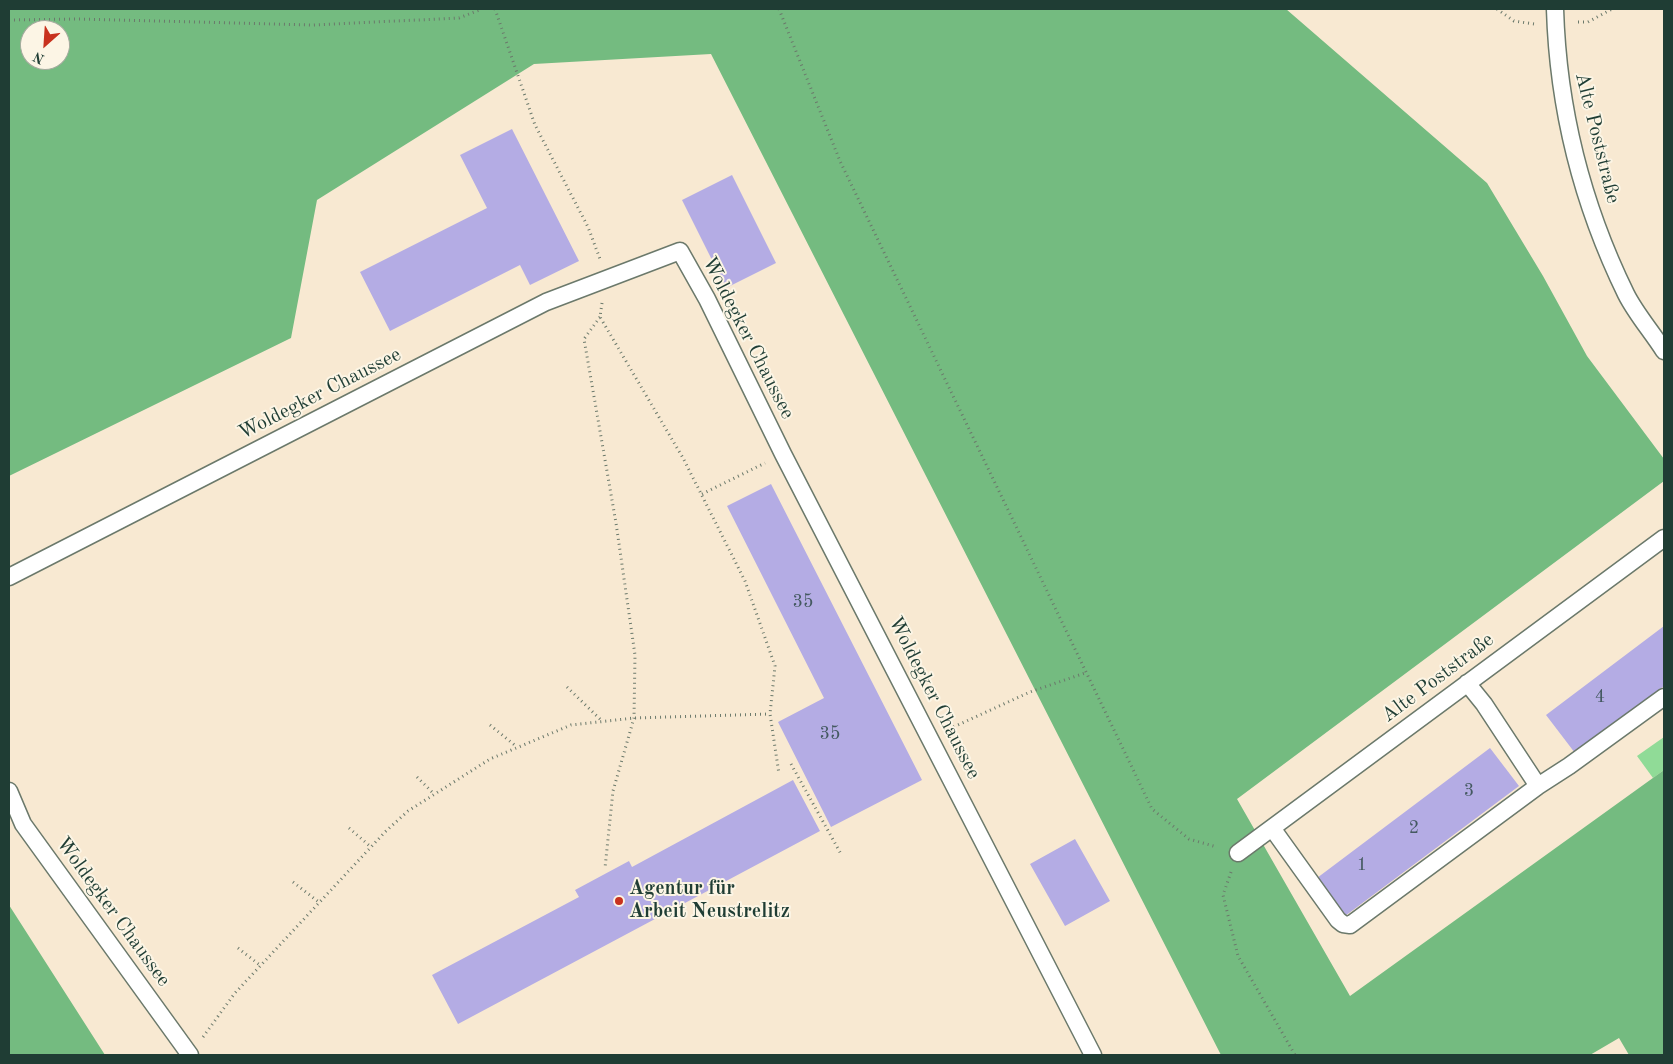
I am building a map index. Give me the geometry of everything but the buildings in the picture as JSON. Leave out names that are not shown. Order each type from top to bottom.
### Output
[{"type":"lane","name":"Alte Poststraße","points":[[1555,9],[1558,68],[1565,114],[1587,198],[1627,295],[1664,351]]},
{"type":"lane","name":"Woldegker Chaussee","points":[[9,577],[546,302],[680,251],[707,299],[783,454],[931,737],[1093,1055]]},
{"type":"lane","name":"Alte Poststraße","points":[[1238,853],[1664,538]]},
{"type":"lane","points":[[1467,683],[1484,704],[1538,786]]},
{"type":"lane","points":[[1272,828],[1338,920],[1343,924],[1350,924],[1538,786],[1569,766],[1664,697]]},
{"type":"lane","name":"Woldegker Chaussee","points":[[9,791],[23,824],[190,1055]]},
{"type":"path","points":[[9,20],[78,19],[313,25],[459,18],[482,9]]},
{"type":"path","points":[[495,9],[535,125],[588,227],[607,279],[600,316],[584,339],[616,523],[635,655],[634,718],[613,791],[605,868]]},
{"type":"path","points":[[778,9],[840,161],[1152,809],[1188,838],[1238,853],[1223,896],[1238,956],[1295,1055]]},
{"type":"path","points":[[600,316],[702,494],[746,581],[775,666],[770,714],[779,774]]},
{"type":"path","points":[[702,494],[783,454]]},
{"type":"path","points":[[931,737],[1030,692],[1085,673]]},
{"type":"path","points":[[567,687],[602,721]]},
{"type":"path","points":[[190,1055],[235,993],[371,847],[408,811],[490,759],[571,725],[634,718],[770,714]]},
{"type":"path","points":[[490,725],[517,747]]},
{"type":"path","points":[[791,764],[840,854]]},
{"type":"path","points":[[417,777],[435,794]]},
{"type":"path","points":[[349,828],[371,847]]},
{"type":"path","points":[[293,882],[320,903]]},
{"type":"path","points":[[238,948],[261,966]]},
{"type":"green space","points":[[9,9],[1286,9],[1487,183],[1543,276],[1587,356],[1664,459],[1664,481],[1237,799],[1350,996],[1664,770],[1664,1055],[1629,1055],[1619,1038],[1590,1055],[1221,1055],[711,54],[534,64],[317,200],[291,338],[9,476]]},
{"type":"green space","points":[[1664,737],[1664,770],[1653,778],[1637,756]]},
{"type":"green space","points":[[9,905],[105,1055],[9,1055]]},
{"type":"place","name":"Agentur für Arbeit Neustrelitz","points":[[619,901]]}]
